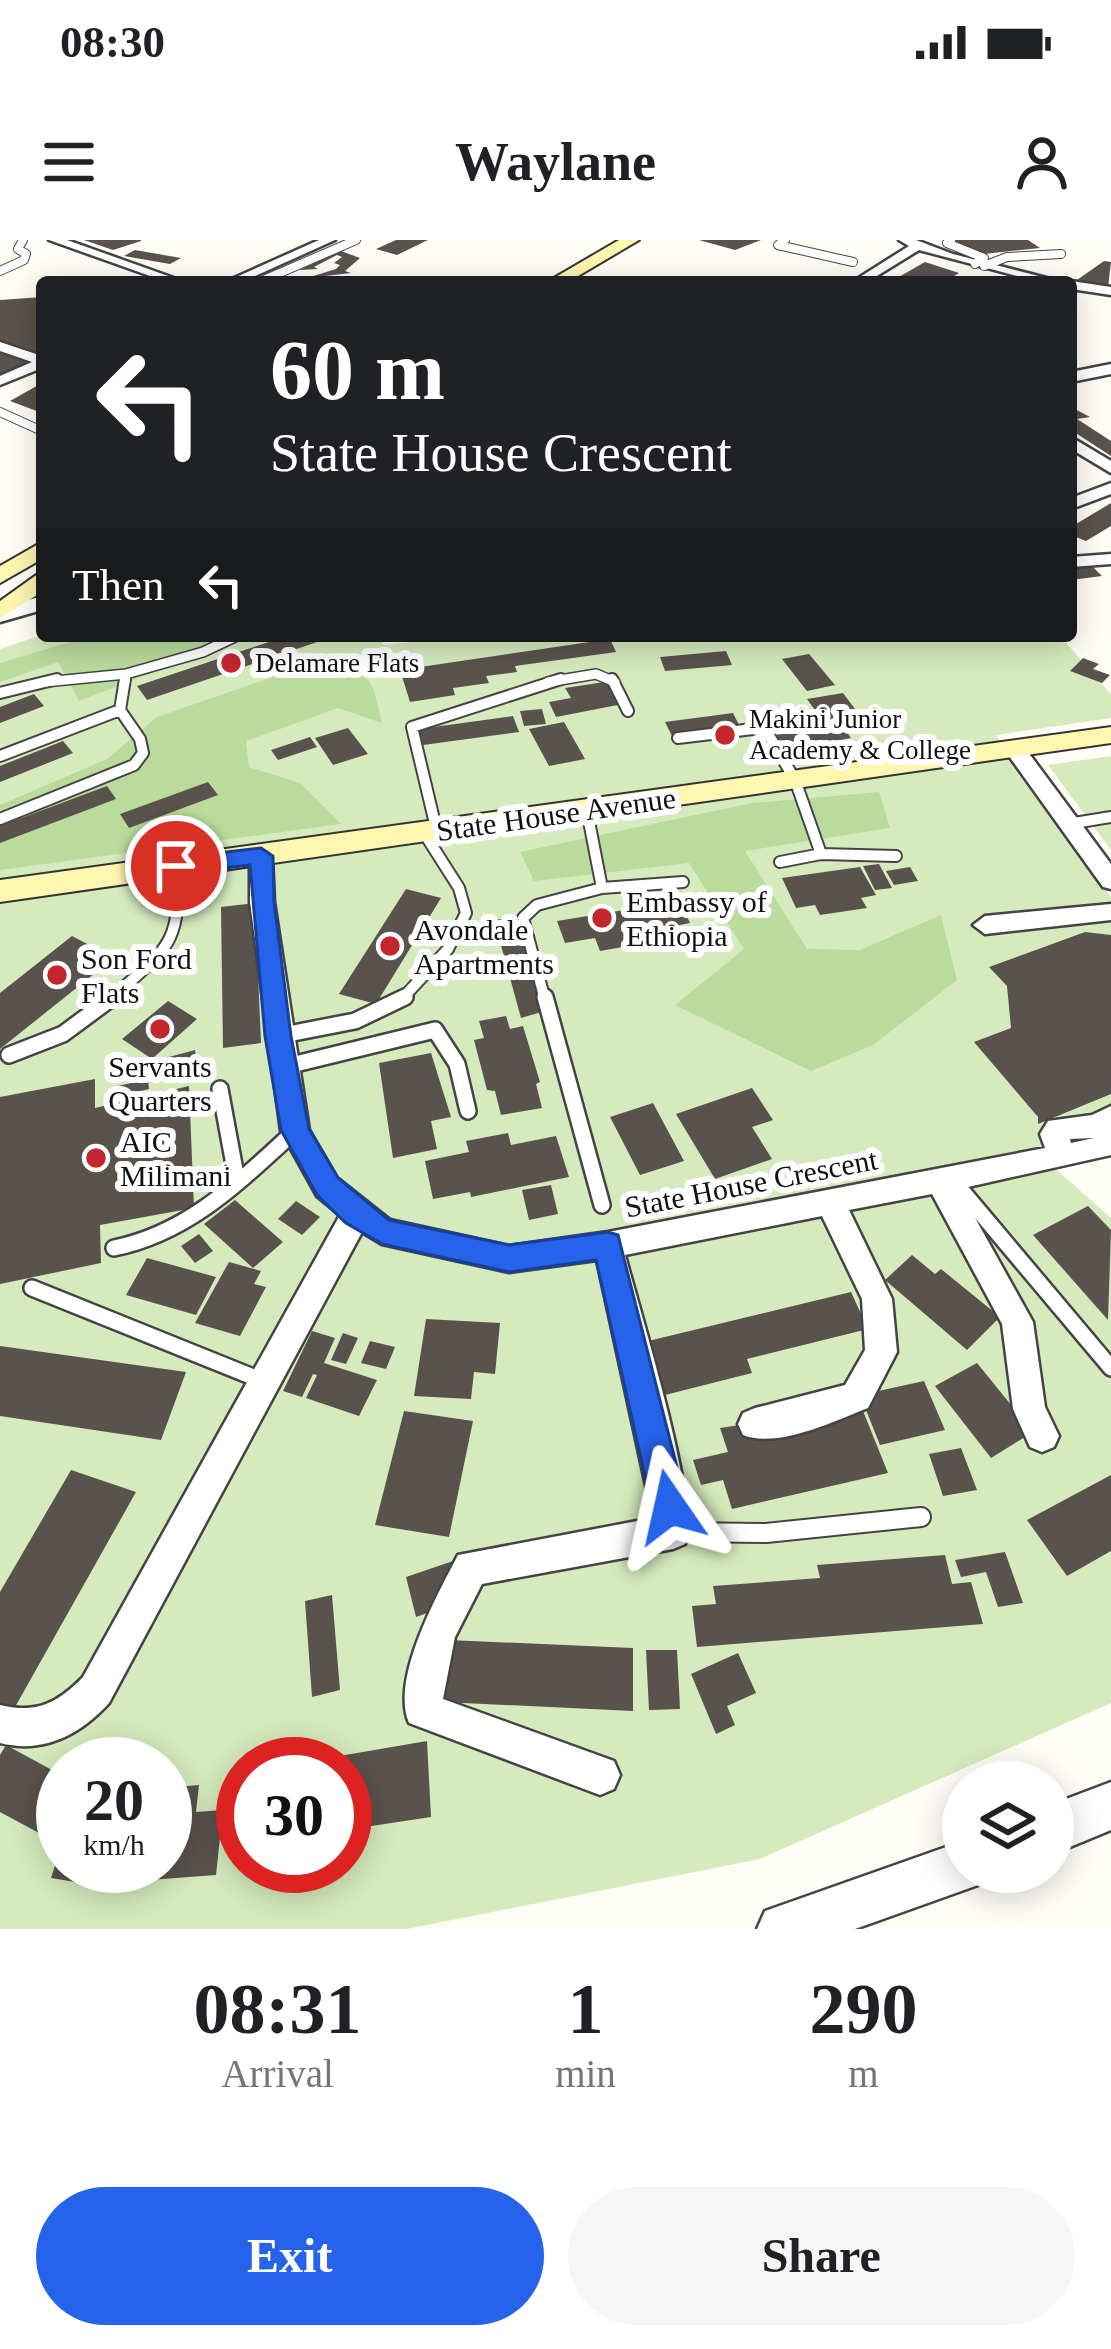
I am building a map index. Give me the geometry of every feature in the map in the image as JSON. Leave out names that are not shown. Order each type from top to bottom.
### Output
[{"type":"main road","points":[[567,276],[631,240]]},
{"type":"main road","points":[[0,577],[36,553]]},
{"type":"main road","points":[[0,577],[26,577],[36,587]]},
{"type":"main road","points":[[0,613],[36,590]]},
{"type":"main road","name":"State House Avenue","points":[[0,891],[1111,735]]},
{"type":"street","points":[[55,240],[161,276]]},
{"type":"street","points":[[245,276],[329,240]]},
{"type":"street","points":[[866,276],[911,243],[1022,276]]},
{"type":"street","points":[[1077,286],[1111,291]]},
{"type":"street","points":[[0,346],[36,360]]},
{"type":"street","points":[[0,381],[36,365]]},
{"type":"street","points":[[1077,373],[1111,369]]},
{"type":"street","points":[[1077,446],[1111,468]]},
{"type":"street","points":[[1077,502],[1111,488]]},
{"type":"street","points":[[1077,562],[1111,559]]},
{"type":"street","points":[[1015,749],[1111,881]]},
{"type":"street","name":"State House Crescent","points":[[261,856],[278,1036],[295,1130],[328,1186],[382,1231],[509,1259],[608,1245],[1062,1156],[1106,1152]]},
{"type":"street","points":[[985,925],[1106,915]]},
{"type":"street","points":[[1062,1156],[1054,1134],[1058,1130],[1098,1126],[1111,1118]]},
{"type":"street","points":[[946,1180],[1017,1322],[1029,1409],[1042,1436]]},
{"type":"street","points":[[755,1424],[794,1418],[856,1396],[881,1352],[878,1299],[829,1200]]},
{"type":"street","points":[[0,1724],[20,1731],[39,1730],[65,1718],[96,1690],[136,1608],[267,1383],[356,1214]]},
{"type":"street","points":[[600,1775],[422,1710],[437,1633],[471,1568],[673,1532],[608,1245]]},
{"type":"street","points":[[1074,1821],[1111,1806]]},
{"type":"street","points":[[783,1929],[942,1873]]},
{"type":"lane","points":[[0,271],[24,260],[26,254],[17,249],[23,240]]},
{"type":"lane","points":[[273,276],[356,240]]},
{"type":"lane","points":[[785,240],[778,245],[853,262]]},
{"type":"lane","points":[[952,240],[947,243],[984,258],[979,265]]},
{"type":"lane","points":[[979,265],[1007,257],[1061,254]]},
{"type":"lane","points":[[0,412],[36,427]]},
{"type":"lane","points":[[0,693],[61,678],[126,674],[224,642]]},
{"type":"lane","points":[[0,819],[134,765],[142,753],[140,739],[120,710],[126,674]]},
{"type":"lane","points":[[278,1036],[352,1022],[386,1010],[422,986],[466,922],[466,905],[430,833],[412,727],[478,708],[519,687],[594,674],[610,677],[622,689],[628,711]]},
{"type":"lane","points":[[0,756],[120,710]]},
{"type":"lane","points":[[678,738],[753,729],[767,732],[795,780],[820,854]]},
{"type":"lane","points":[[587,811],[602,888]]},
{"type":"lane","points":[[1068,824],[1111,817]]},
{"type":"lane","points":[[780,862],[820,854],[896,856]]},
{"type":"lane","points":[[8,1055],[40,1047],[84,1024],[165,947],[177,929],[176,866]]},
{"type":"lane","points":[[602,1205],[523,918],[537,905],[602,888],[683,882]]},
{"type":"lane","points":[[283,1067],[325,1060],[393,1035],[435,1030],[444,1037],[457,1064],[468,1112]]},
{"type":"lane","points":[[220,1089],[237,1181]]},
{"type":"lane","points":[[114,1248],[147,1244],[204,1210],[295,1130]]},
{"type":"lane","points":[[946,1180],[1111,1368]]},
{"type":"lane","points":[[32,1288],[125,1332],[191,1349],[267,1383]]},
{"type":"lane","points":[[673,1532],[720,1536],[788,1532],[921,1517]]},
{"type":"green space","points":[[36,637],[36,642],[384,645],[1065,642],[1111,694],[1111,718],[996,735],[1111,897],[1111,1130],[1040,1155],[1111,1218],[1111,1703],[980,1761],[942,1761],[942,1778],[760,1859],[407,1929],[0,1929],[0,649]]},
{"type":"green space","points":[[70,642],[231,642],[79,701],[58,662],[0,682],[0,663]]},
{"type":"green space","points":[[357,662],[374,690],[382,723],[338,708],[246,741],[249,767],[300,783],[341,824],[0,870],[0,805],[107,759],[157,717],[296,669]]},
{"type":"green space","points":[[1111,756],[1111,850],[1048,765]]},
{"type":"green space","points":[[879,792],[890,828],[745,851],[807,949],[860,950],[941,915],[957,980],[873,1045],[811,1071],[675,1005],[744,949],[689,863],[534,881],[520,852],[752,803]]},
{"type":"building","points":[[84,240],[141,240],[141,241],[113,250]]},
{"type":"building","points":[[396,240],[428,240],[397,255],[376,249]]},
{"type":"building","points":[[699,240],[761,240],[735,250]]},
{"type":"building","points":[[1028,240],[1040,248],[975,255],[951,243]]},
{"type":"building","points":[[135,250],[181,258],[170,264],[124,256]]},
{"type":"building","points":[[341,251],[360,258],[345,271],[351,273],[313,276],[336,269],[340,265],[334,263],[342,257],[337,255],[314,267],[318,269],[299,270]]},
{"type":"building","points":[[1104,261],[1111,262],[1108,288],[1077,280]]},
{"type":"building","points":[[925,262],[959,273],[954,276],[900,276]]},
{"type":"building","points":[[36,297],[36,361],[0,376],[0,300]]},
{"type":"building","points":[[36,386],[36,411],[10,401]]},
{"type":"building","points":[[1077,419],[1111,441],[1111,456],[1077,434]]},
{"type":"building","points":[[1111,503],[1111,526],[1086,541],[1077,537],[1077,523]]},
{"type":"building","points":[[1090,564],[1102,576],[1077,579],[1077,566]]},
{"type":"building","name":"Delamare Flats","points":[[269,642],[317,642],[147,700],[137,686]]},
{"type":"building","points":[[590,642],[611,642],[616,652],[515,666],[517,672],[486,676],[489,683],[453,688],[455,695],[410,702],[400,670]]},
{"type":"building","points":[[726,651],[732,665],[665,671],[660,657]]},
{"type":"building","points":[[809,654],[835,685],[807,691],[782,659]]},
{"type":"building","points":[[1083,658],[1099,664],[1093,669],[1110,675],[1102,683],[1070,671]]},
{"type":"building","points":[[611,681],[623,704],[556,717],[549,702],[571,698],[565,688]]},
{"type":"building","points":[[843,693],[864,721],[842,725],[851,738],[786,750],[776,735],[826,726],[807,699]]},
{"type":"building","points":[[34,694],[44,706],[0,723],[0,707]]},
{"type":"building","points":[[542,709],[546,724],[524,726],[520,711]]},
{"type":"building","points":[[733,713],[740,727],[672,736],[665,722]]},
{"type":"building","points":[[513,716],[519,732],[423,745],[419,729]]},
{"type":"building","points":[[564,722],[585,759],[549,766],[529,729]]},
{"type":"building","points":[[348,728],[368,754],[333,765],[315,738]]},
{"type":"building","points":[[310,737],[317,747],[278,760],[271,750]]},
{"type":"building","points":[[63,741],[73,753],[0,782],[0,766]]},
{"type":"building","points":[[208,782],[218,795],[129,828],[120,814]]},
{"type":"building","points":[[107,786],[116,799],[0,843],[0,826]]},
{"type":"building","points":[[879,864],[892,888],[875,890],[863,866]]},
{"type":"building","points":[[860,867],[876,895],[861,898],[867,908],[820,915],[815,905],[796,908],[782,878]]},
{"type":"building","points":[[910,867],[918,881],[894,885],[886,871]]},
{"type":"building","name":"Avondale Apartments","points":[[406,889],[441,898],[376,1004],[339,994]]},
{"type":"building","points":[[680,901],[690,923],[664,928],[668,939],[600,951],[595,938],[565,943],[557,921]]},
{"type":"building","points":[[255,903],[261,1043],[223,1048],[221,907]]},
{"type":"building","points":[[517,917],[545,1011],[521,1018],[494,920]]},
{"type":"building","points":[[1085,932],[1111,935],[1111,1094],[1038,1124],[1038,1117],[974,1042],[1011,1028],[1007,986],[989,967]]},
{"type":"building","name":"Son Ford Flats","points":[[72,936],[114,958],[0,1049],[0,993]]},
{"type":"building","name":"Servants Quarters","points":[[168,1001],[197,1019],[152,1059],[122,1039]]},
{"type":"building","points":[[506,1016],[510,1029],[523,1026],[540,1082],[536,1084],[542,1108],[501,1115],[495,1091],[487,1090],[474,1040],[484,1038],[479,1021]]},
{"type":"building","points":[[195,1050],[197,1064],[167,1071],[165,1058]]},
{"type":"building","points":[[431,1053],[451,1117],[431,1121],[437,1149],[393,1158],[379,1063]]},
{"type":"building","name":"AIC Milimani","points":[[95,1079],[95,1108],[189,1086],[194,1208],[100,1225],[101,1263],[0,1284],[0,1097]]},
{"type":"building","points":[[148,1079],[149,1089],[119,1096],[118,1086]]},
{"type":"building","points":[[752,1088],[773,1120],[752,1127],[772,1159],[715,1179],[676,1114]]},
{"type":"building","points":[[653,1103],[684,1161],[640,1175],[610,1117]]},
{"type":"building","points":[[508,1133],[511,1145],[556,1136],[569,1177],[471,1197],[470,1192],[433,1199],[425,1161],[469,1152],[466,1141]]},
{"type":"building","points":[[551,1185],[558,1214],[529,1220],[522,1190]]},
{"type":"building","points":[[235,1200],[283,1242],[253,1268],[204,1224]]},
{"type":"building","points":[[296,1201],[320,1217],[302,1235],[278,1219]]},
{"type":"building","points":[[1088,1206],[1111,1230],[1108,1320],[1033,1235]]},
{"type":"building","points":[[199,1234],[213,1251],[195,1263],[181,1246]]},
{"type":"building","points":[[912,1255],[935,1274],[941,1269],[1000,1317],[967,1350],[885,1280]]},
{"type":"building","points":[[147,1258],[216,1277],[196,1315],[126,1295]]},
{"type":"building","points":[[229,1262],[261,1271],[254,1284],[266,1287],[240,1336],[195,1323]]},
{"type":"building","points":[[851,1292],[868,1329],[747,1359],[752,1373],[657,1397],[640,1343]]},
{"type":"building","points":[[426,1319],[500,1323],[495,1374],[474,1372],[471,1399],[414,1396]]},
{"type":"building","points":[[312,1331],[335,1338],[324,1363],[377,1380],[359,1416],[306,1398],[317,1375],[313,1374],[302,1397],[283,1391]]},
{"type":"building","points":[[343,1333],[358,1338],[346,1364],[331,1360]]},
{"type":"building","points":[[370,1341],[395,1347],[386,1369],[361,1363]]},
{"type":"building","points":[[0,1346],[186,1372],[161,1440],[0,1416]]},
{"type":"building","points":[[977,1363],[1033,1432],[991,1458],[935,1386]]},
{"type":"building","points":[[924,1381],[945,1430],[880,1445],[860,1395]]},
{"type":"building","points":[[861,1406],[888,1473],[732,1509],[723,1480],[701,1485],[693,1460],[728,1452],[720,1428]]},
{"type":"building","points":[[404,1411],[473,1421],[449,1537],[375,1525]]},
{"type":"building","points":[[961,1448],[977,1490],[943,1496],[929,1454]]},
{"type":"building","points":[[71,1470],[136,1492],[10,1716],[0,1712],[0,1592]]},
{"type":"building","points":[[1111,1475],[1111,1551],[1067,1576],[1027,1520]]},
{"type":"building","points":[[1005,1552],[1023,1603],[998,1607],[986,1572],[961,1577],[955,1560]]},
{"type":"building","points":[[945,1555],[952,1584],[971,1582],[983,1624],[697,1647],[692,1606],[716,1604],[713,1586],[820,1578],[817,1565]]},
{"type":"building","points":[[453,1561],[464,1600],[416,1617],[406,1577]]},
{"type":"building","points":[[332,1595],[340,1690],[312,1697],[305,1601]]},
{"type":"building","points":[[448,1640],[633,1648],[633,1711],[442,1702]]},
{"type":"building","points":[[646,1650],[677,1650],[680,1709],[649,1710]]},
{"type":"building","points":[[738,1653],[756,1693],[727,1706],[735,1725],[716,1734],[691,1674]]},
{"type":"building","points":[[427,1741],[431,1817],[372,1826],[372,1750]]},
{"type":"building","points":[[6,1745],[36,1761],[36,1831],[0,1812],[0,1755]]},
{"type":"building","points":[[199,1785],[196,1812],[216,1811],[216,1875],[192,1877],[192,1786]]},
{"type":"place","name":"Delamare Flats","points":[[231,663]]},
{"type":"place","name":"Makini Junior Academy & College","points":[[725,735]]},
{"type":"place","name":"Embassy of Ethiopia","points":[[602,918]]},
{"type":"place","name":"Avondale Apartments","points":[[390,946]]},
{"type":"place","name":"Son Ford Flats","points":[[57,975]]},
{"type":"place","name":"Servants Quarters","points":[[160,1029]]},
{"type":"place","name":"AIC Milimani","points":[[96,1158]]},
{"type":"route","points":[[176,866],[261,856],[278,1036],[295,1130],[328,1186],[356,1214],[382,1231],[509,1259],[608,1245],[670,1507]]}]
